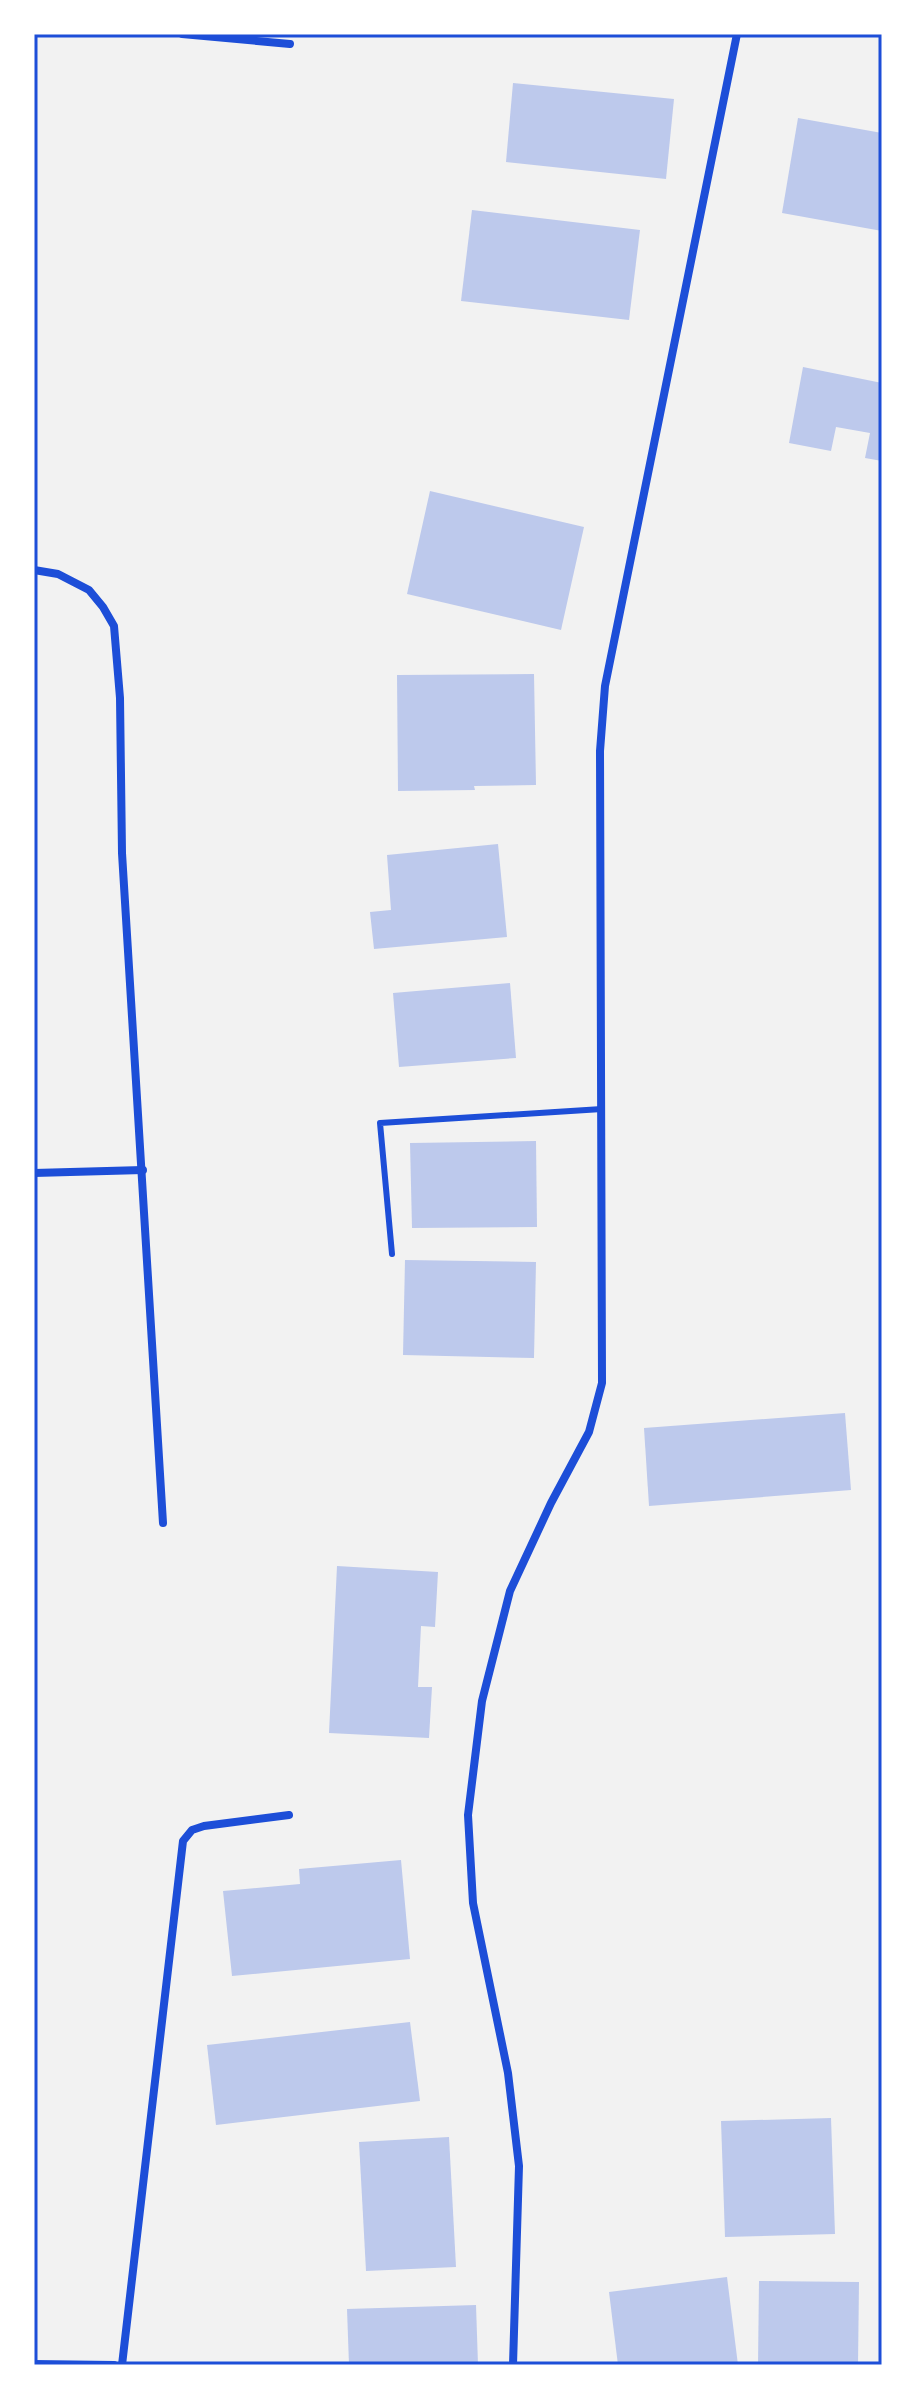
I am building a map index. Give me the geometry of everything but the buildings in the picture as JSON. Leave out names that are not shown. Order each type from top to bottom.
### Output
[{"type":"street","points":[[182,34],[290,44]]},
{"type":"street","points":[[513,2365],[519,2166],[508,2073],[473,1903],[468,1815],[482,1701],[510,1591],[551,1503],[589,1432],[602,1383],[600,751],[605,686],[737,34]]},
{"type":"street","points":[[34,570],[58,574],[89,590],[114,626],[120,698],[122,853],[163,1523]]},
{"type":"street","points":[[34,1173],[143,1170]]},
{"type":"street","points":[[122,2365],[183,1841],[192,1830],[204,1826],[289,1815]]},
{"type":"street","points":[[34,2364],[114,2365]]},
{"type":"lane","points":[[392,1254],[380,1123],[602,1109]]}]
